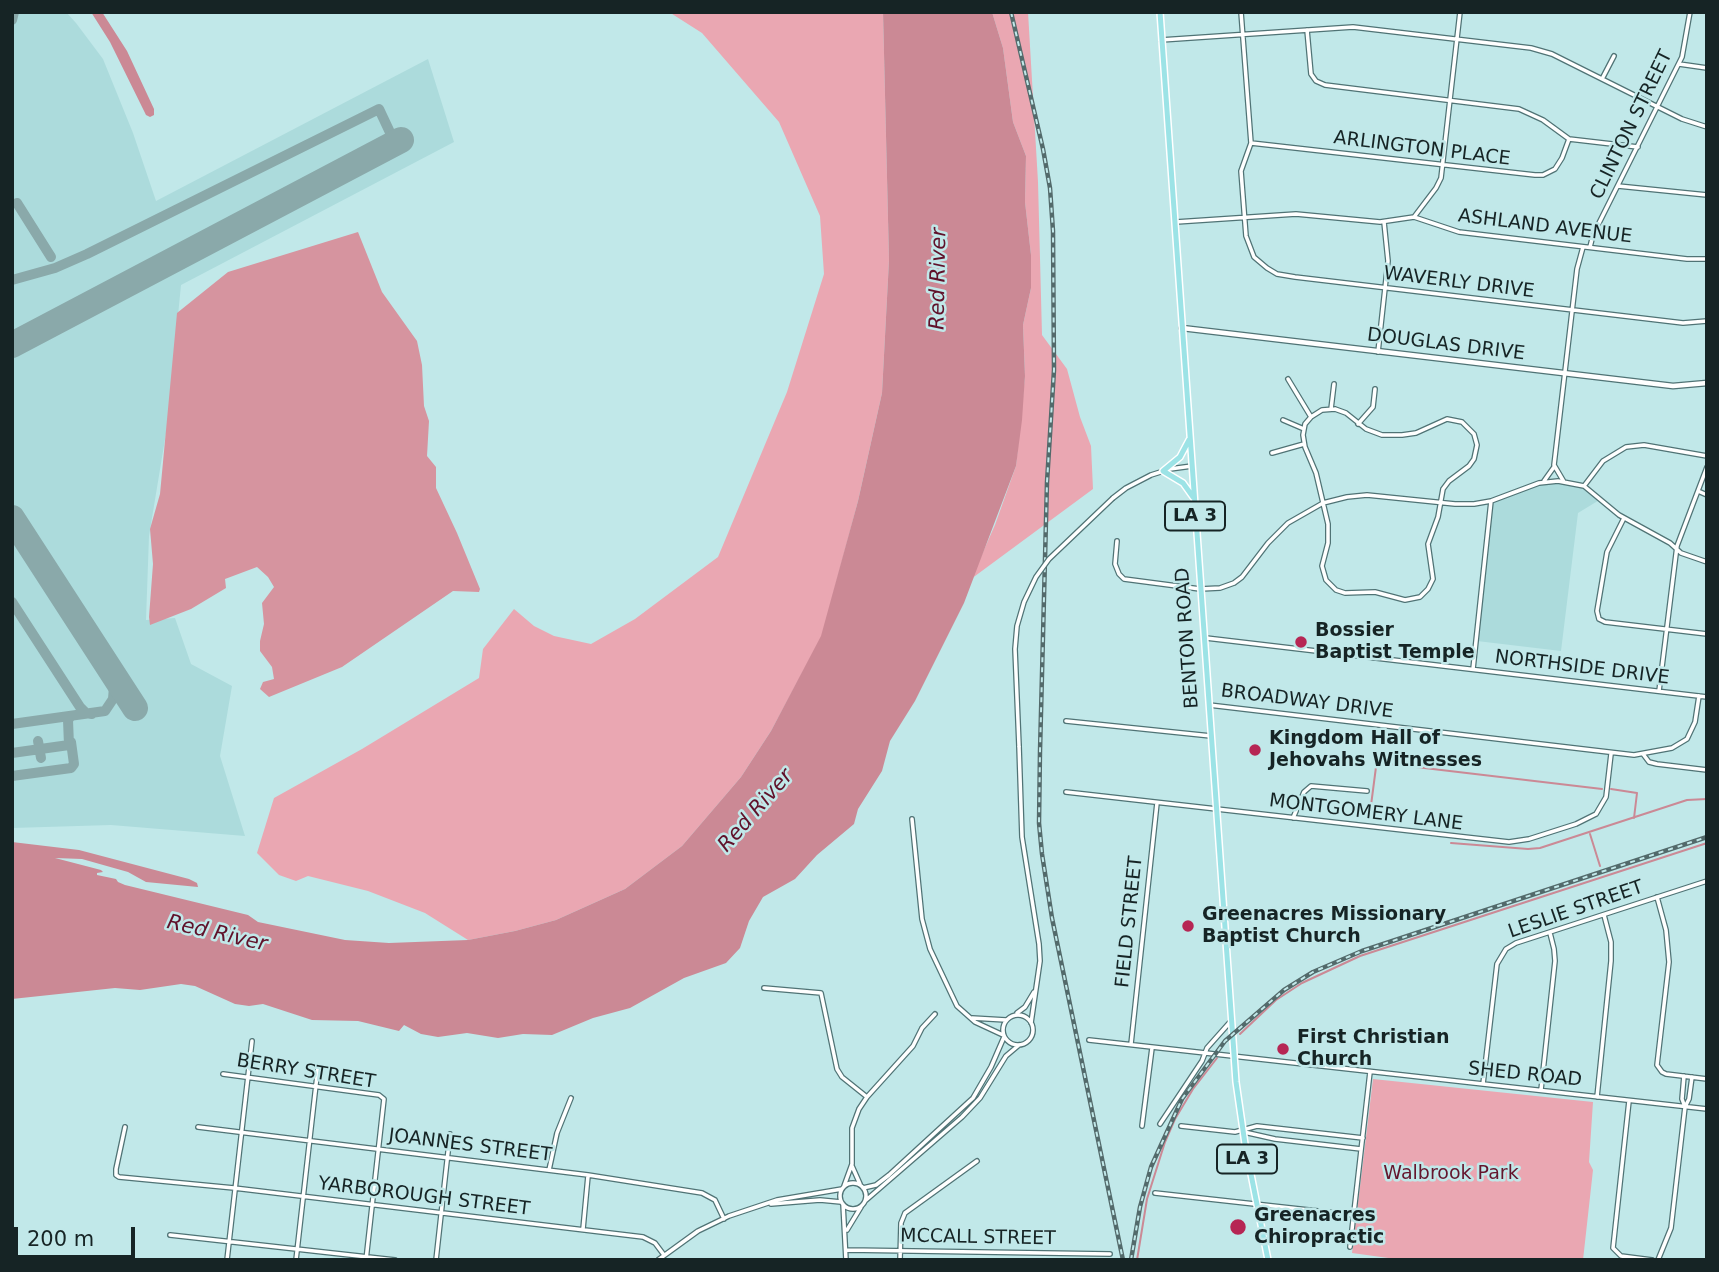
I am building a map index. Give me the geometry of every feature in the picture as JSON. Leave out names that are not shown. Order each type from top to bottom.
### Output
[{"type":"main road","name":"BENTON ROAD","points":[[1160,12],[1234,1056],[1242,1131],[1268,1260]]},
{"type":"main road","points":[[1190,438],[1180,457],[1163,471],[1183,483],[1194,500]]},
{"type":"street","points":[[1241,12],[1251,143]]},
{"type":"street","points":[[1414,217],[1438,185],[1460,12]]},
{"type":"street","name":"CLINTON STREET","points":[[1590,247],[1593,235],[1679,64],[1685,47],[1690,12]]},
{"type":"street","points":[[1161,40],[1361,27],[1539,50],[1682,119],[1707,127]]},
{"type":"street","points":[[1307,30],[1313,78],[1331,87],[1524,110],[1569,139],[1638,147]]},
{"type":"street","points":[[1602,79],[1614,55]]},
{"type":"street","points":[[1679,64],[1707,68]]},
{"type":"street","name":"ARLINGTON PLACE","points":[[1251,143],[1544,175],[1558,166],[1569,139]]},
{"type":"street","name":"WAVERLY DRIVE","points":[[1251,143],[1241,171],[1246,236],[1251,252],[1258,262],[1277,274],[1684,323],[1707,321]]},
{"type":"street","points":[[1618,186],[1707,195]]},
{"type":"street","name":"ASHLAND AVENUE","points":[[1174,222],[1302,214],[1384,222],[1414,217],[1454,231],[1687,259],[1707,259]]},
{"type":"street","points":[[1378,352],[1388,261],[1384,222]]},
{"type":"street","points":[[1543,483],[1554,465],[1577,269],[1583,247]]},
{"type":"street","name":"DOUGLAS DRIVE","points":[[1182,328],[1674,386],[1707,383]]},
{"type":"street","points":[[1288,379],[1311,416]]},
{"type":"street","points":[[1331,409],[1334,384]]},
{"type":"street","points":[[1358,424],[1373,407],[1375,389]]},
{"type":"street","points":[[1331,409],[1346,413],[1372,432],[1390,436],[1416,433],[1447,419],[1462,422],[1476,440],[1474,459],[1447,483],[1428,544],[1433,570],[1432,583],[1420,597],[1405,600],[1375,592],[1345,593],[1328,584],[1322,566],[1328,530],[1315,468],[1304,444],[1304,429],[1311,416],[1318,411],[1331,409]]},
{"type":"street","points":[[1283,421],[1304,429]]},
{"type":"street","points":[[1272,453],[1304,444]]},
{"type":"street","points":[[1584,486],[1603,461],[1626,447],[1644,445],[1707,456]]},
{"type":"street","points":[[1554,465],[1564,482]]},
{"type":"street","points":[[768,1204],[821,1200],[842,1203],[854,1209],[962,1117],[980,1098],[1006,1056],[1031,1037],[1039,970],[1039,944],[1022,837],[1015,649],[1017,626],[1024,602],[1036,577],[1049,559],[1113,498],[1138,481],[1163,471],[1192,466]]},
{"type":"street","points":[[1659,691],[1676,549],[1707,467]]},
{"type":"street","points":[[1117,541],[1115,564],[1124,579],[1200,589],[1220,588],[1234,583],[1244,575],[1268,542],[1284,526],[1323,503],[1367,495],[1464,504],[1492,501],[1543,483],[1564,482],[1584,486],[1624,518],[1676,549],[1707,562]]},
{"type":"street","points":[[1698,491],[1707,495]]},
{"type":"street","points":[[1473,669],[1492,501]]},
{"type":"street","points":[[1624,518],[1607,552],[1597,616],[1605,622],[1707,634]]},
{"type":"street","name":"NORTHSIDE DRIVE","points":[[1204,638],[1707,697]]},
{"type":"street","name":"BROADWAY DRIVE","points":[[1209,705],[1611,754],[1643,754],[1672,748],[1687,739],[1695,722],[1699,696]]},
{"type":"street","points":[[1066,721],[1211,736]]},
{"type":"street","name":"MONTGOMERY LANE","points":[[1066,792],[1495,843],[1523,841],[1583,822],[1596,814],[1606,797],[1611,754]]},
{"type":"street","points":[[1643,754],[1649,762],[1707,770]]},
{"type":"street","points":[[1293,818],[1306,790],[1313,786],[1367,791]]},
{"type":"street","name":"FIELD STREET","points":[[1130,1044],[1157,803]]},
{"type":"street","points":[[912,820],[922,919],[927,942],[957,1006],[970,1018],[1004,1036],[1010,1044],[1019,1045]]},
{"type":"street","name":"LESLIE STREET","points":[[1483,1084],[1498,960],[1503,951],[1512,945],[1707,881]]},
{"type":"street","points":[[1657,897],[1666,930],[1669,962],[1657,1065],[1664,1073],[1707,1079]]},
{"type":"street","points":[[1597,1097],[1612,954],[1604,915]]},
{"type":"street","points":[[1541,1090],[1555,961],[1550,932]]},
{"type":"street","points":[[764,988],[821,993],[837,1069],[842,1077],[867,1097]]},
{"type":"street","points":[[970,1018],[1006,1020],[1025,1007],[1035,990]]},
{"type":"street","points":[[846,1260],[842,1203],[843,1188],[852,1164],[852,1128],[867,1097],[913,1046],[922,1028],[935,1014]]},
{"type":"street","points":[[1015,1015],[1024,1016],[1031,1023]]},
{"type":"street","points":[[658,1260],[698,1231],[782,1198],[811,1196],[855,1183],[862,1187],[876,1185],[973,1098],[991,1067],[1004,1036],[1006,1020]]},
{"type":"street","points":[[1160,1124],[1202,1061],[1204,1053],[1231,1021]]},
{"type":"street","name":"SHED ROAD","points":[[1089,1040],[1707,1109]]},
{"type":"street","points":[[227,1260],[252,1041]]},
{"type":"street","points":[[1142,1126],[1152,1047]]},
{"type":"street","points":[[296,1260],[318,1067]]},
{"type":"street","points":[[1350,1247],[1370,1072]]},
{"type":"street","name":"BERRY STREET","points":[[223,1074],[379,1095],[384,1099],[378,1149]]},
{"type":"street","points":[[1658,1260],[1671,1228],[1685,1107],[1689,1099],[1688,1076]]},
{"type":"street","points":[[549,1170],[554,1143],[571,1098]]},
{"type":"street","points":[[1629,1101],[1613,1243],[1615,1252],[1623,1256],[1651,1260]]},
{"type":"street","points":[[1181,1126],[1242,1131],[1275,1139],[1361,1149]]},
{"type":"street","points":[[1242,1131],[1257,1126],[1363,1138]]},
{"type":"street","name":"YARBOROUGH STREET","points":[[125,1127],[117,1176],[648,1238],[664,1255]]},
{"type":"street","name":"JOANNES STREET","points":[[198,1127],[588,1175],[707,1195],[717,1203],[724,1219]]},
{"type":"street","points":[[436,1260],[450,1134]]},
{"type":"street","points":[[366,1258],[378,1149]]},
{"type":"street","points":[[900,1260],[901,1223],[905,1213],[976,1161]]},
{"type":"street","points":[[846,1232],[863,1203],[862,1187],[852,1164]]},
{"type":"street","points":[[583,1229],[588,1175]]},
{"type":"street","points":[[1155,1193],[1354,1215]]},
{"type":"street","points":[[170,1235],[395,1260]]},
{"type":"street","name":"MCCALL STREET","points":[[846,1250],[1110,1254]]},
{"type":"street","points":[[963,1252],[963,1260]]},
{"type":"shaded area","points":[[12,12],[66,12],[76,23],[103,59],[133,133],[156,201],[428,59],[454,142],[181,285],[167,427],[149,536],[146,620],[175,618],[191,664],[232,686],[220,756],[245,836],[111,825],[12,828]]},
{"type":"shaded area","points":[[358,232],[382,292],[417,341],[422,365],[424,406],[429,421],[427,456],[436,467],[436,488],[480,589],[479,592],[453,591],[342,667],[269,697],[260,689],[263,682],[274,679],[272,667],[260,651],[260,641],[264,624],[262,603],[274,587],[257,567],[225,579],[226,588],[191,609],[150,625],[153,564],[150,529],[160,494],[177,313],[228,272]]},
{"type":"shaded area","points":[[1551,482],[1579,485],[1601,499],[1578,513],[1561,651],[1477,641],[1491,501],[1533,485]]},
{"type":"green space","points":[[669,12],[883,12],[889,260],[882,393],[858,501],[822,636],[771,731],[741,777],[682,846],[625,889],[556,920],[468,940],[425,913],[368,891],[308,876],[296,881],[279,875],[257,853],[274,798],[362,749],[479,678],[483,649],[514,609],[534,626],[554,636],[591,644],[635,619],[718,557],[787,392],[824,274],[820,216],[779,122],[702,33]]},
{"type":"green space","points":[[992,12],[1028,12],[1038,182],[1042,335],[1067,369],[1091,446],[1093,489],[971,579],[995,525],[1016,466],[1025,376],[1023,325],[1031,288],[1031,255],[1025,202],[1026,156],[1013,122],[1003,48]]},
{"type":"green space","name":"Walbrook Park","points":[[1373,1079],[1593,1102],[1589,1162],[1593,1170],[1583,1260],[1403,1260],[1352,1253]]},
{"type":"water","points":[[91,12],[102,12],[127,51],[154,109],[154,115],[146,115],[110,42]]},
{"type":"water","name":"Red River","points":[[883,12],[992,12],[1003,48],[1013,122],[1026,156],[1025,202],[1031,255],[1031,288],[1023,325],[1025,376],[1016,466],[964,603],[915,701],[890,741],[882,771],[858,809],[854,824],[817,855],[795,879],[763,897],[749,921],[740,948],[726,963],[684,978],[630,1008],[593,1018],[552,1035],[523,1034],[498,1038],[467,1033],[438,1037],[421,1034],[404,1025],[399,1031],[358,1021],[312,1020],[263,1004],[235,1004],[195,986],[181,984],[140,990],[115,988],[12,999],[12,842],[79,850],[189,879],[197,883],[198,887],[146,882],[128,872],[82,859],[55,858],[101,870],[103,872],[97,875],[116,879],[125,885],[248,915],[258,922],[345,940],[389,943],[468,940],[556,920],[625,889],[682,846],[741,777],[771,731],[821,636],[858,501],[882,393],[889,260]]},
{"type":"waterway","points":[[1370,813],[1376,767],[1382,763],[1602,789]]},
{"type":"waterway","points":[[1611,789],[1637,793],[1634,818]]},
{"type":"waterway","points":[[1451,843],[1540,848],[1687,800],[1707,799]]},
{"type":"waterway","points":[[1590,834],[1600,866]]},
{"type":"waterway","points":[[1240,1034],[1276,1000],[1302,983],[1360,956],[1707,843]]},
{"type":"waterway","points":[[1137,1260],[1147,1199],[1165,1142],[1193,1089],[1217,1058]]},
{"type":"taxiway","points":[[12,20],[14,12]]},
{"type":"taxiway","points":[[12,280],[55,268],[87,254],[379,109],[395,143]]},
{"type":"taxiway","points":[[17,203],[51,257]]},
{"type":"taxiway","points":[[12,523],[20,529]]},
{"type":"taxiway","points":[[12,602],[80,707],[86,713],[92,714]]},
{"type":"taxiway","points":[[12,724],[105,711],[113,699],[111,671]]},
{"type":"taxiway","points":[[12,753],[69,745],[68,720],[71,716]]},
{"type":"taxiway","points":[[38,741],[41,758]]},
{"type":"taxiway","points":[[12,776],[71,768],[74,764],[71,742]]},
{"type":"runway","points":[[12,345],[401,140]]},
{"type":"runway","points":[[12,518],[135,708]]},
{"type":"railway","points":[[1011,12],[1043,149],[1050,188],[1053,231],[1054,370],[1047,482],[1039,823],[1052,918],[1123,1260]]},
{"type":"railway","points":[[1131,1260],[1140,1207],[1151,1167],[1182,1099],[1225,1041],[1284,990],[1313,972],[1362,951],[1707,837]]},
{"type":"place","name":"Bossier Baptist Temple","points":[[1301,642]]},
{"type":"place","name":"Kingdom Hall of Jehovahs Witnesses","points":[[1255,750]]},
{"type":"place","name":"Greenacres Missionary Baptist Church","points":[[1188,926]]},
{"type":"place","name":"First Christian Church","points":[[1283,1049]]},
{"type":"place","name":"Greenacres Chiropractic","points":[[1238,1227]]}]
